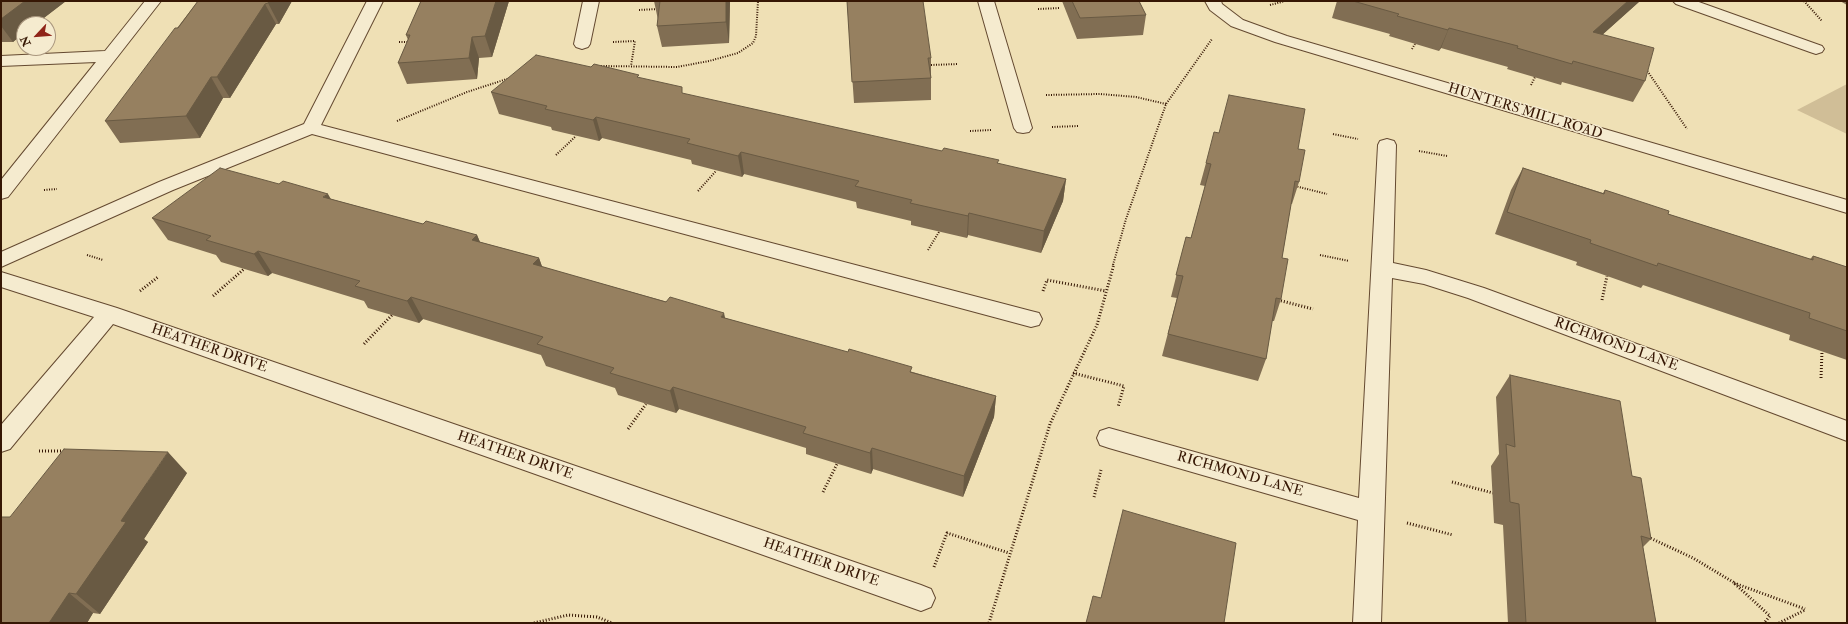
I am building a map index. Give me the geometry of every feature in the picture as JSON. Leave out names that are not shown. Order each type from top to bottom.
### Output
[{"type":"street","points":[[1,193],[153,1]]},
{"type":"street","points":[[311,128],[375,1]]},
{"type":"street","points":[[582,44],[591,1]]},
{"type":"street","points":[[986,1],[1023,128]]},
{"type":"street","name":"HUNTERS MILL ROAD","points":[[1213,1],[1216,7],[1237,23],[1281,39],[1847,207]]},
{"type":"street","points":[[1682,1],[1816,49]]},
{"type":"street","points":[[1,61],[109,56]]},
{"type":"street","points":[[1,260],[166,186],[311,128],[1031,319]]},
{"type":"street","points":[[1367,623],[1387,145]]},
{"type":"street","name":"RICHMOND LANE","points":[[1383,268],[1426,278],[1476,293],[1847,431]]},
{"type":"street","name":"HEATHER DRIVE","points":[[1,279],[109,314],[921,598]]},
{"type":"street","points":[[1,442],[109,314]]},
{"type":"street","name":"RICHMOND LANE","points":[[1109,438],[1371,512]]},
{"type":"path","points":[[595,66],[677,67],[709,61],[738,53],[747,48],[756,36],[758,1]]},
{"type":"path","points":[[1804,1],[1823,22]]},
{"type":"path","points":[[1038,9],[1060,8]]},
{"type":"path","points":[[639,10],[660,9]]},
{"type":"path","points":[[989,623],[1009,553],[1050,424],[1097,325],[1126,219],[1166,104],[1229,17]]},
{"type":"path","points":[[631,66],[635,40]]},
{"type":"path","points":[[399,42],[413,41]]},
{"type":"path","points":[[931,65],[958,64]]},
{"type":"path","points":[[1642,66],[1648,70],[1691,135]]},
{"type":"path","points":[[394,122],[468,92],[515,76]]},
{"type":"path","points":[[1059,95],[1107,95],[1136,97],[1166,104]]},
{"type":"path","points":[[556,155],[576,136]]},
{"type":"path","points":[[698,192],[716,171]]},
{"type":"path","points":[[1295,186],[1327,194]]},
{"type":"path","points":[[928,250],[939,232]]},
{"type":"path","points":[[83,254],[104,260]]},
{"type":"path","points":[[213,296],[244,269]]},
{"type":"path","points":[[1602,300],[1606,276]]},
{"type":"path","points":[[1047,280],[1106,291]]},
{"type":"path","points":[[1277,300],[1313,308]]},
{"type":"path","points":[[364,344],[392,315]]},
{"type":"path","points":[[1821,378],[1822,351]]},
{"type":"path","points":[[1073,373],[1124,386]]},
{"type":"path","points":[[628,429],[646,404]]},
{"type":"path","points":[[823,492],[837,464]]},
{"type":"path","points":[[1452,482],[1493,493]]},
{"type":"path","points":[[1371,512],[1453,536]]},
{"type":"path","points":[[947,533],[1009,553]]},
{"type":"path","points":[[1641,534],[1693,558],[1732,582],[1770,616],[1764,623]]},
{"type":"path","points":[[1732,582],[1805,610],[1779,623]]},
{"type":"path","points":[[534,623],[568,614],[597,617],[612,623]]},
{"type":"shaded area","points":[[1847,84],[1847,134],[1797,110]]},
{"type":"building","points":[[1,1],[25,1],[1,19]]},
{"type":"building","points":[[198,1],[270,1],[265,4],[217,77],[211,77],[186,116],[105,121],[175,28],[178,28]]},
{"type":"building","points":[[421,1],[496,1],[485,36],[472,37],[469,58],[398,63],[410,35],[406,35]]},
{"type":"building","points":[[660,1],[726,1],[726,22],[657,26]]},
{"type":"building","points":[[847,1],[923,1],[931,58],[928,58],[931,78],[852,82]]},
{"type":"building","points":[[1072,1],[1139,1],[1146,15],[1080,18]]},
{"type":"building","points":[[1353,1],[1628,1],[1593,32],[1654,48],[1645,81],[1573,61],[1572,64],[1517,48],[1518,46],[1449,28],[1448,30],[1397,16],[1399,14]]},
{"type":"building","points":[[536,55],[591,67],[594,64],[639,75],[637,77],[682,87],[682,93],[942,151],[944,148],[999,160],[997,163],[1066,179],[1044,231],[969,213],[968,216],[910,203],[912,200],[855,186],[859,181],[741,152],[738,156],[687,143],[690,139],[596,117],[593,120],[545,109],[547,106],[491,92]]},
{"type":"building","points":[[1229,95],[1305,109],[1298,149],[1305,150],[1299,182],[1295,181],[1282,258],[1288,259],[1281,299],[1276,298],[1266,359],[1168,334],[1183,276],[1176,275],[1186,237],[1191,238],[1211,164],[1206,163],[1214,132],[1219,133]]},
{"type":"building","points":[[220,168],[279,184],[283,181],[328,194],[323,197],[423,224],[426,221],[477,235],[472,240],[539,258],[533,264],[666,302],[670,297],[724,313],[721,317],[848,352],[849,349],[912,367],[910,372],[996,396],[964,476],[872,448],[870,453],[803,433],[806,427],[673,387],[670,391],[610,373],[614,368],[537,344],[543,337],[411,297],[407,301],[355,286],[360,281],[258,251],[254,254],[206,240],[211,236],[152,218]]},
{"type":"building","points":[[1523,168],[1604,194],[1605,190],[1669,211],[1668,214],[1813,260],[1813,256],[1847,267],[1847,331],[1809,318],[1810,313],[1658,263],[1657,266],[1590,243],[1591,240],[1507,212]]},
{"type":"building","points":[[1510,375],[1620,401],[1632,476],[1641,478],[1651,539],[1641,536],[1656,623],[1526,623],[1519,504],[1510,502],[1506,444],[1515,447]]},
{"type":"building","points":[[64,449],[168,452],[121,521],[126,522],[76,594],[69,593],[49,623],[1,623],[1,518],[10,517]]},
{"type":"building","points":[[1123,510],[1236,543],[1224,623],[1086,623],[1093,596],[1101,598]]}]
